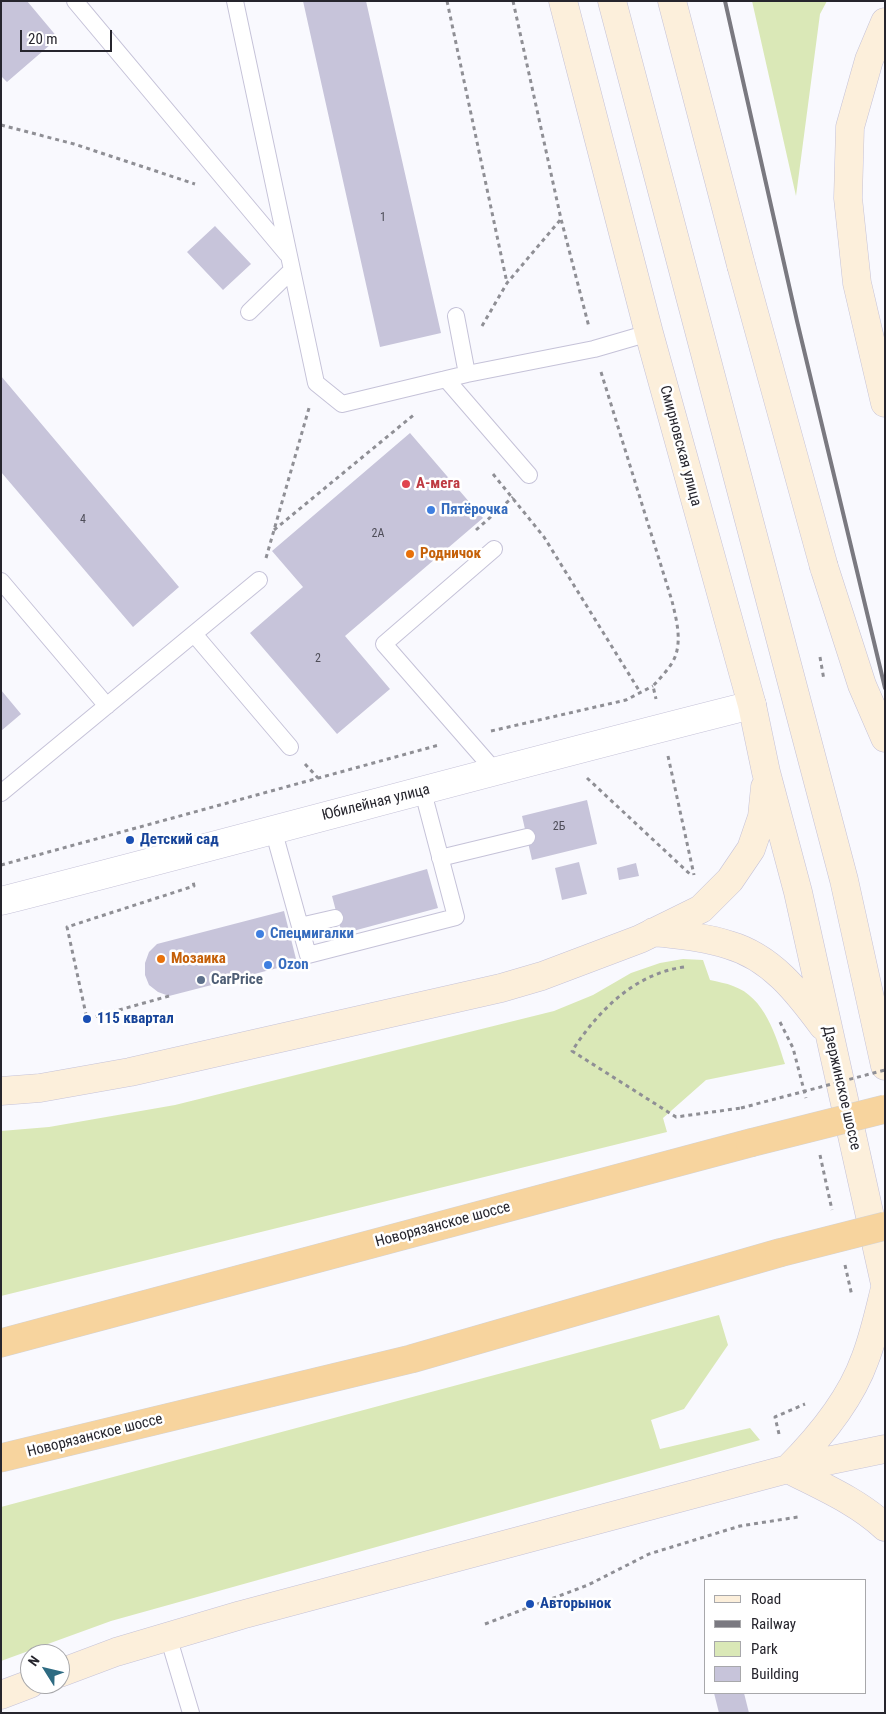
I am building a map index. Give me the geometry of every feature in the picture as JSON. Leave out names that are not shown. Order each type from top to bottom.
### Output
[{"type":"highway","name":"Новорязанское шоссе","points":[[1,1343],[750,1143],[885,1109]]},
{"type":"highway","name":"Новорязанское шоссе","points":[[1,1458],[411,1359],[779,1253],[885,1226]]},
{"type":"main road","name":"Смирновская улица","points":[[563,1],[649,333],[752,705],[766,772],[798,892]]},
{"type":"main road","points":[[612,1],[844,880],[885,1066]]},
{"type":"main road","points":[[672,1],[741,265],[824,567],[862,685],[885,738]]},
{"type":"main road","points":[[885,22],[868,60],[850,127],[848,198],[858,282],[885,403]]},
{"type":"main road","points":[[1,1091],[40,1088],[130,1072],[501,988],[542,976],[654,932],[701,909],[730,880],[750,849],[762,817],[766,772]]},
{"type":"main road","name":"Дзержинское шоссе","points":[[798,892],[885,1284]]},
{"type":"main road","points":[[654,932],[709,940],[730,945],[753,954],[776,971],[801,996],[828,1033]]},
{"type":"main road","points":[[788,1469],[810,1447],[834,1417],[853,1385],[865,1361],[885,1288]]},
{"type":"main road","points":[[70,1669],[116,1652],[241,1614],[788,1469],[885,1448]]},
{"type":"main road","points":[[788,1469],[849,1501],[885,1526]]},
{"type":"main road","points":[[1,1695],[20,1688]]},
{"type":"street","name":"Юбилейная улица","points":[[2,900],[423,792],[494,770],[752,705]]},
{"type":"lane","points":[[75,1],[241,199],[290,263]]},
{"type":"lane","points":[[235,1],[316,383],[342,404],[468,374],[594,349],[649,333]]},
{"type":"lane","points":[[249,312],[290,263]]},
{"type":"lane","points":[[456,316],[468,374]]},
{"type":"lane","points":[[446,379],[529,475]]},
{"type":"lane","points":[[494,549],[384,644],[494,770]]},
{"type":"lane","points":[[1,793],[259,580]]},
{"type":"lane","points":[[1,581],[107,706]]},
{"type":"lane","points":[[194,634],[290,747]]},
{"type":"lane","points":[[274,829],[308,955],[456,917],[441,887],[440,858],[423,792]]},
{"type":"lane","points":[[440,858],[527,837]]},
{"type":"lane","points":[[300,926],[335,918]]},
{"type":"lane","points":[[168,1636],[191,1713]]},
{"type":"path","points":[[447,1],[507,283]]},
{"type":"path","points":[[1,865],[466,737],[626,700],[654,686],[676,656],[678,630],[672,601],[594,349],[561,219],[514,1]]},
{"type":"path","points":[[1,125],[74,144],[241,199]]},
{"type":"path","points":[[480,330],[507,283],[561,219]]},
{"type":"path","points":[[259,580],[316,383]]},
{"type":"path","points":[[274,530],[434,398],[422,385]]},
{"type":"path","points":[[488,467],[544,537],[640,692]]},
{"type":"path","points":[[561,754],[694,878],[654,686]]},
{"type":"path","points":[[169,996],[87,1019],[67,927],[194,886]]},
{"type":"path","points":[[686,967],[667,970],[621,994],[587,1028],[572,1051],[676,1117],[741,1108],[885,1070]]},
{"type":"path","points":[[777,1018],[793,1048],[801,1073]]},
{"type":"path","points":[[485,1624],[588,1585],[649,1554],[740,1526],[798,1517]]},
{"type":"green space","points":[[752,1],[827,1],[820,14],[796,196]]},
{"type":"green space","points":[[683,959],[703,960],[710,980],[733,986],[744,991],[753,999],[768,1019],[785,1064],[706,1080],[663,1118],[667,1132],[1,1296],[1,1131],[49,1127],[175,1105],[554,1011],[593,995],[631,973],[660,963]]},
{"type":"green space","points":[[719,1315],[728,1345],[684,1409],[651,1420],[660,1449],[750,1428],[760,1440],[111,1621],[48,1644],[20,1644],[20,1654],[1,1661],[1,1507]]},
{"type":"building","points":[[1,1],[27,1],[58,38],[7,82],[1,76]]},
{"type":"building","points":[[303,1],[366,1],[441,333],[380,347]]},
{"type":"building","points":[[215,226],[251,264],[223,290],[187,252]]},
{"type":"building","points":[[1,376],[179,587],[133,627],[1,472]]},
{"type":"building","points":[[410,433],[483,518],[345,636],[390,689],[337,734],[250,633],[303,587],[272,551]]},
{"type":"building","points":[[1,690],[21,714],[1,731]]},
{"type":"building","points":[[587,800],[597,844],[532,860],[522,816]]},
{"type":"building","points":[[579,862],[587,894],[562,900],[555,868]]},
{"type":"building","points":[[636,863],[639,876],[619,880],[617,868]]},
{"type":"building","points":[[427,869],[438,908],[342,934],[332,896]]},
{"type":"building","points":[[284,911],[297,963],[169,996],[158,992],[149,985],[145,975],[145,963],[149,952],[157,944]]},
{"type":"building","points":[[714,1694],[744,1694],[749,1713],[719,1713]]},
{"type":"railway","points":[[725,1],[797,321],[885,688]]},
{"type":"place","name":"А-мега","points":[[406,484]]},
{"type":"place","name":"Пятёрочка","points":[[431,510]]},
{"type":"place","name":"Родничок","points":[[410,554]]},
{"type":"place","name":"Детский сад","points":[[130,840]]},
{"type":"place","name":"Спецмигалки","points":[[260,934]]},
{"type":"place","name":"Мозаика","points":[[161,959]]},
{"type":"place","name":"Ozon","points":[[268,965]]},
{"type":"place","name":"CarPrice","points":[[201,980]]},
{"type":"place","name":"115 квартал","points":[[87,1019]]},
{"type":"place","name":"Авторынок","points":[[530,1604]]}]
